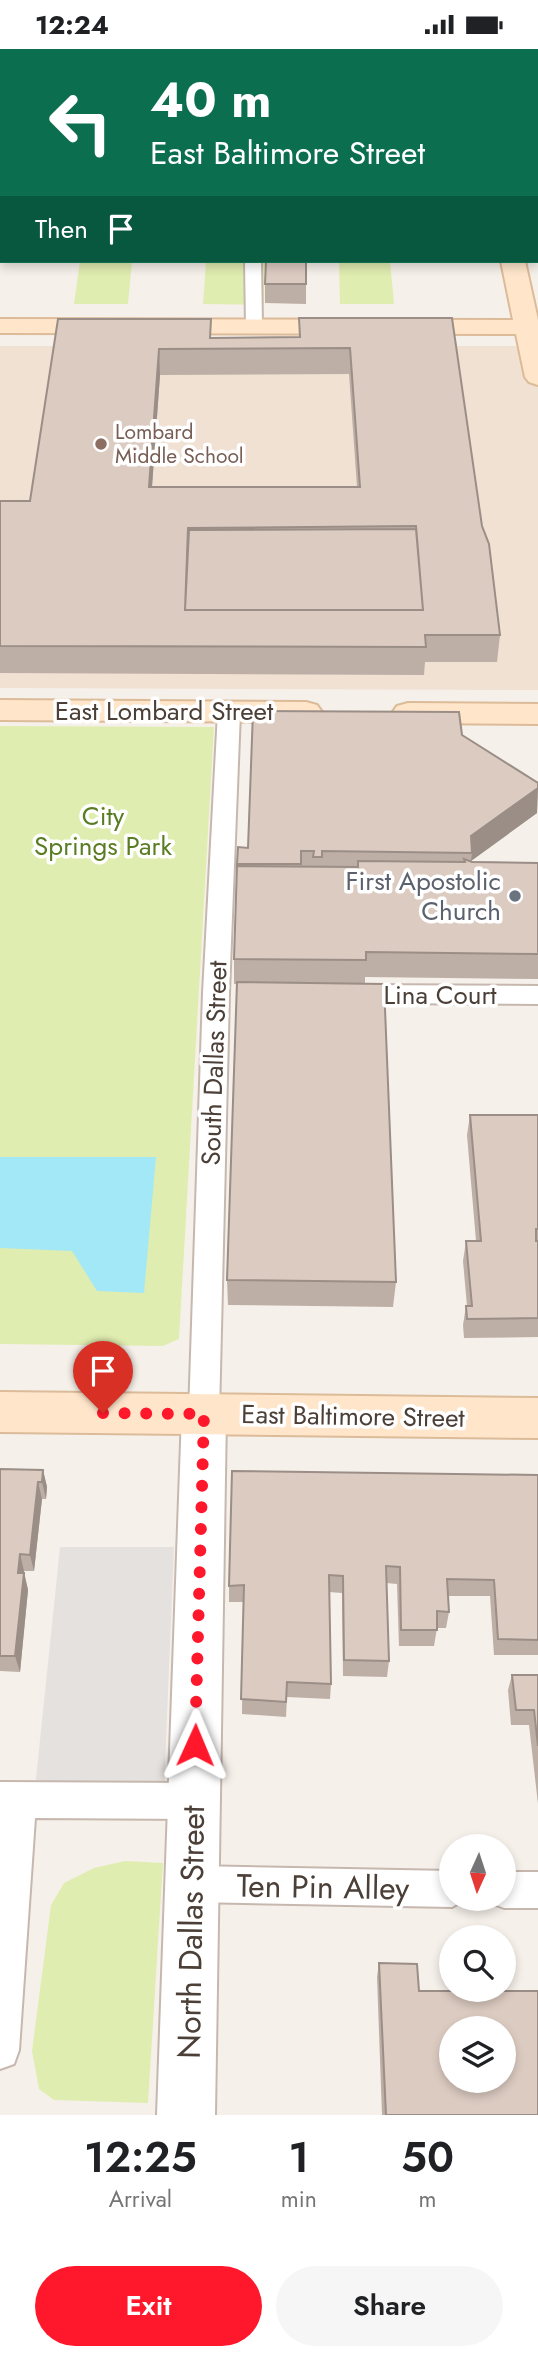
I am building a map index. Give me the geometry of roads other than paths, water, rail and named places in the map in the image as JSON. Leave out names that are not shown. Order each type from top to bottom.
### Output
[{"type":"main road","points":[[514,263],[533,327],[538,377]]},
{"type":"main road","points":[[0,326],[533,327]]},
{"type":"main road","name":"East Lombard Street","points":[[0,710],[336,712]]},
{"type":"main road","points":[[377,713],[538,714]]},
{"type":"main road","name":"East Baltimore Street","points":[[0,1412],[538,1418]]},
{"type":"street","name":"North Dallas Street","points":[[186,2115],[204,1414]]},
{"type":"lane","points":[[253,263],[254,327]]},
{"type":"lane","name":"South Dallas Street","points":[[204,1414],[216,993],[229,712]]},
{"type":"lane","points":[[216,993],[242,993]]},
{"type":"lane","name":"Lina Court","points":[[323,994],[538,995]]},
{"type":"lane","points":[[0,2050],[10,1800],[194,1801]]},
{"type":"lane","name":"Ten Pin Alley","points":[[194,1884],[439,1889]]},
{"type":"lane","points":[[516,1890],[538,1890]]},
{"type":"water","points":[[0,1157],[156,1157],[144,1293],[97,1291],[72,1251],[0,1248]]},
{"type":"place","name":"Lombard Middle School","points":[[101,444]]},
{"type":"place","name":"First Apostolic Church","points":[[515,896]]},
{"type":"park label","name":"City Springs Park","points":[[103,830]]}]
